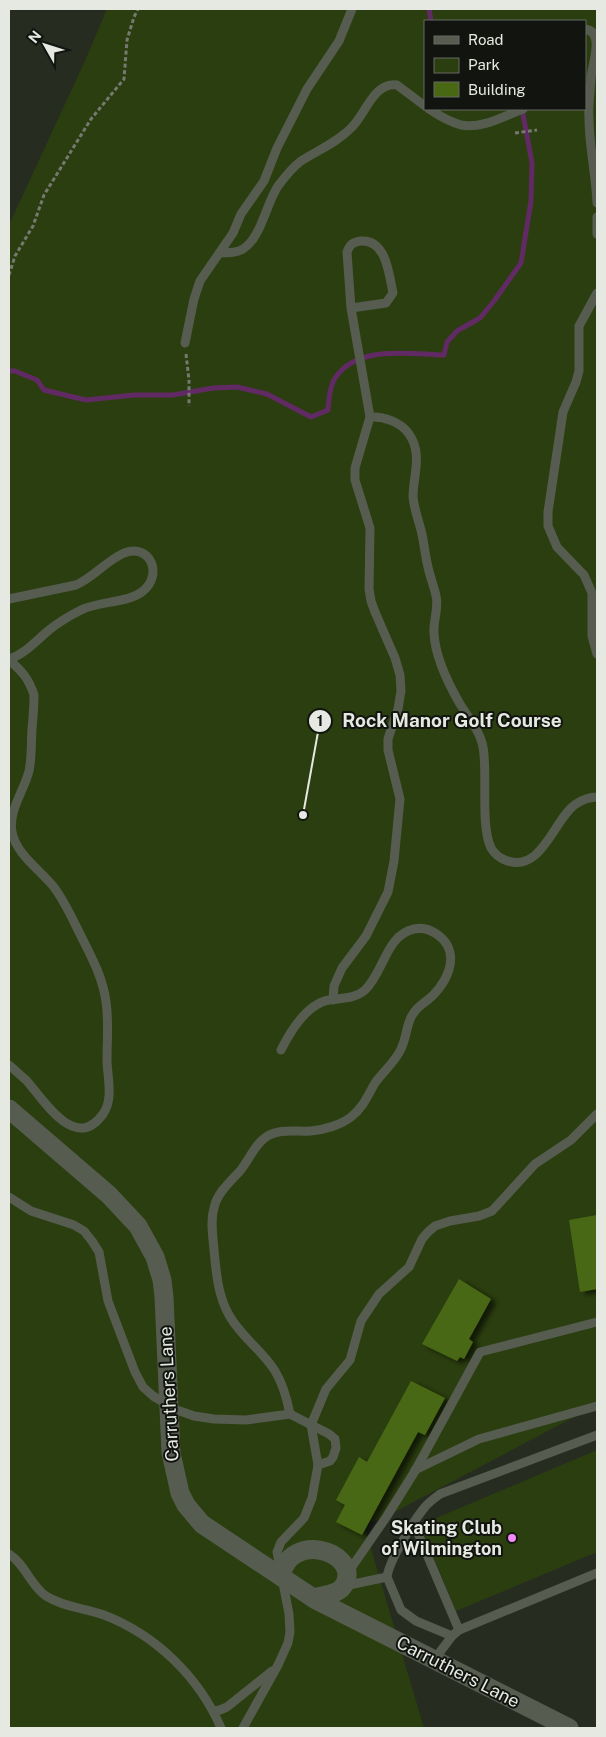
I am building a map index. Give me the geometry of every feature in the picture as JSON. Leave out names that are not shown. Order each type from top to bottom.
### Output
[{"type":"street","name":"Carruthers Lane","points":[[9,1109],[119,1205],[138,1226],[149,1244],[159,1268],[164,1297],[172,1462],[180,1493],[193,1515],[207,1528],[313,1598],[569,1728]]},
{"type":"street","points":[[281,1576],[285,1563],[291,1556],[299,1552],[310,1550],[329,1552],[338,1558],[343,1564],[345,1580],[337,1591],[313,1598]]},
{"type":"lane","points":[[185,343],[200,281],[233,233],[241,214],[264,181],[277,148],[306,89],[339,41],[352,9]]},
{"type":"lane","points":[[586,30],[593,33],[597,46],[591,74],[588,119],[597,203]]},
{"type":"lane","points":[[220,253],[242,250],[247,245],[254,237],[271,197],[279,185],[299,162],[346,133],[361,117],[373,97],[380,90],[392,85],[398,85],[424,105]]},
{"type":"lane","points":[[431,110],[461,125],[484,124],[520,110]]},
{"type":"lane","points":[[597,218],[597,234]]},
{"type":"lane","points":[[333,1000],[334,986],[342,968],[366,936],[388,892],[397,839],[400,799],[388,750],[388,739],[398,709],[401,691],[400,675],[396,658],[374,612],[371,601],[369,589],[370,528],[355,480],[355,468],[370,418],[351,308],[347,252],[350,245],[356,242],[367,241],[374,243],[382,251],[393,293],[386,303],[351,308]]},
{"type":"lane","points":[[597,293],[579,326],[578,371],[574,388],[563,412],[548,512],[548,526],[557,547],[584,575],[592,593],[592,636],[597,654]]},
{"type":"lane","points":[[370,418],[378,416],[390,420],[409,433],[414,445],[417,458],[413,500],[428,570],[437,597],[434,634],[442,666],[450,686],[482,744],[487,826],[492,848],[497,856],[506,861],[518,863],[527,860],[544,847],[566,813],[585,799],[597,797]]},
{"type":"lane","points":[[9,599],[76,585],[123,554],[131,552],[139,551],[150,560],[153,566],[154,574],[141,593],[123,600],[88,606],[76,612],[62,620],[28,649],[9,660],[24,673],[31,684],[34,696],[29,771],[14,811],[12,832],[16,843],[23,853],[53,886],[64,903],[104,988],[108,1016],[107,1064],[109,1089],[106,1110],[96,1122],[89,1126],[78,1128],[71,1125],[56,1115],[26,1080],[9,1065]]},
{"type":"lane","points":[[281,1050],[297,1023],[319,1004],[324,1001],[353,997],[363,992],[372,981],[396,940],[408,931],[418,928],[434,932],[443,939],[450,950],[450,962],[443,984],[432,996],[414,1010],[399,1054],[375,1084],[369,1097],[358,1110],[350,1118],[325,1129],[312,1131],[290,1130],[267,1136],[260,1142],[244,1166],[223,1190],[213,1209],[212,1225],[216,1272],[228,1314],[238,1329],[275,1370],[284,1390],[290,1414]]},
{"type":"lane","points":[[243,1728],[284,1654],[290,1632],[290,1614],[277,1552],[278,1547],[286,1536],[304,1518],[315,1488],[318,1465],[311,1426],[326,1390],[350,1360],[358,1330],[366,1314],[379,1294],[409,1267],[422,1239],[428,1232],[435,1226],[450,1221],[479,1216],[492,1211],[535,1164],[571,1140],[597,1114]]},
{"type":"lane","points":[[9,1197],[31,1211],[74,1225],[84,1231],[92,1241],[99,1252],[108,1301],[134,1372],[143,1387],[153,1396],[177,1410],[194,1416],[231,1421],[290,1414],[332,1436],[336,1443],[334,1457],[330,1461],[318,1465]]},
{"type":"lane","points":[[345,1580],[415,1470],[480,1352],[597,1322]]},
{"type":"lane","points":[[415,1470],[479,1439],[597,1406]]},
{"type":"lane","points":[[456,1633],[416,1621],[401,1610],[386,1577],[393,1558],[425,1507],[440,1494],[597,1435]]},
{"type":"lane","points":[[414,1524],[456,1633]]},
{"type":"lane","points":[[9,1554],[18,1561],[45,1595],[128,1626],[167,1653],[214,1711],[221,1728]]},
{"type":"lane","points":[[434,1660],[456,1633],[597,1573]]},
{"type":"lane","points":[[345,1580],[386,1577]]},
{"type":"lane","points":[[214,1711],[220,1710],[233,1702],[278,1666]]},
{"type":"path","points":[[9,274],[15,256],[33,226],[44,195],[91,119],[124,79],[126,40],[138,9]]},
{"type":"path","points":[[515,132],[537,130]]},
{"type":"path","points":[[185,343],[189,380],[189,406]]},
{"type":"green space","points":[[107,9],[597,9],[597,1405],[387,1516],[364,1525],[424,1728],[9,1728],[9,225]]},
{"type":"green space","name":"Skating Club of Wilmington","points":[[597,1450],[597,1552],[456,1611],[420,1525]]},
{"type":"building","points":[[597,1215],[597,1289],[580,1292],[569,1220]]},
{"type":"building","points":[[459,1279],[491,1299],[469,1339],[473,1342],[464,1359],[460,1357],[457,1361],[422,1344]]},
{"type":"building","points":[[411,1381],[445,1398],[425,1435],[418,1432],[362,1535],[336,1522],[345,1505],[336,1500],[359,1457],[367,1462]]},
{"type":"waterway","points":[[429,9],[431,20]]},
{"type":"waterway","points":[[9,371],[15,371],[37,380],[44,390],[86,400],[134,395],[173,395],[213,388],[237,387],[267,394],[311,417],[328,410],[330,390],[334,381],[339,373],[349,364],[374,355],[403,353],[444,355],[447,342],[457,331],[480,318],[521,263],[531,201],[532,163],[522,110]]},
{"type":"place","name":"Rock Manor Golf Course","points":[[303,815]]},
{"type":"place","name":"Skating Club of Wilmington","points":[[512,1538]]}]
